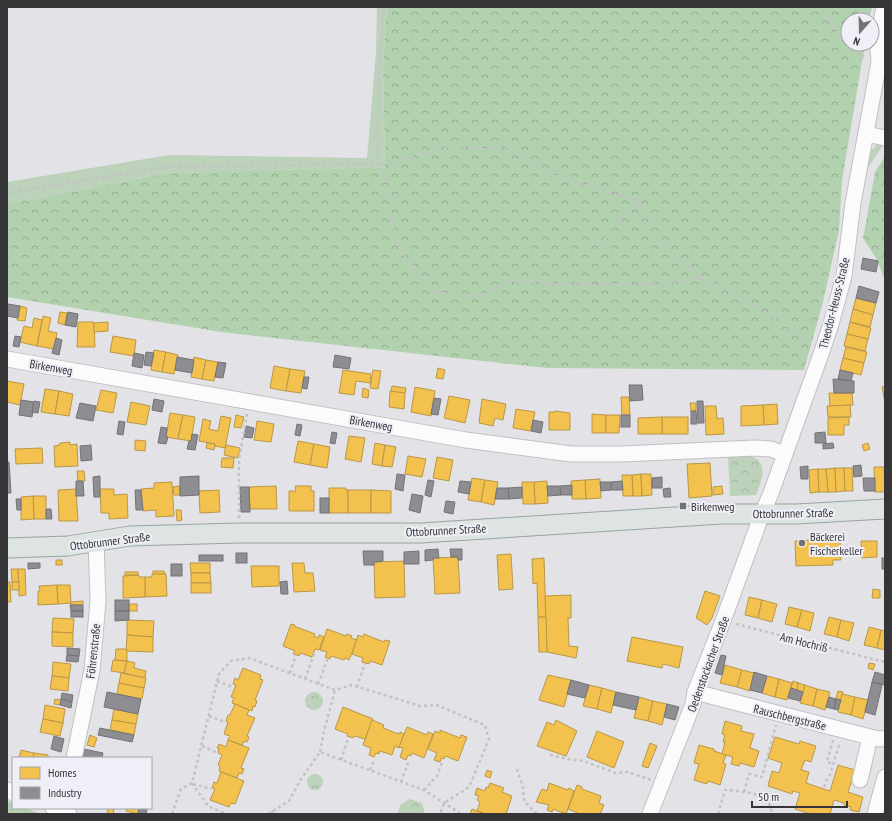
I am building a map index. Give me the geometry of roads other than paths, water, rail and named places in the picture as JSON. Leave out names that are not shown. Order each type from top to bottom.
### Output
[{"type":"main road","name":"Ottobrunner Straße","points":[[7,548],[68,546],[130,536],[239,533],[421,533],[688,516],[796,514],[885,509]]},
{"type":"street","name":"Theodor-Heuss-Straße","points":[[762,514],[821,354],[844,276],[853,203],[881,57],[877,42],[884,7]]},
{"type":"street","points":[[866,134],[885,138]]},
{"type":"street","name":"Birkenweg","points":[[7,359],[466,440],[570,454],[622,454],[755,448],[771,449],[784,454]]},
{"type":"street","name":"Oedenstockacher Straße","points":[[650,814],[693,704],[695,692],[762,514]]},
{"type":"street","name":"Föhrenstraße","points":[[74,757],[92,670],[98,601],[96,542]]},
{"type":"street","name":"Rauschbergstraße","points":[[695,692],[878,738]]},
{"type":"street","points":[[860,780],[878,738]]},
{"type":"street","points":[[875,814],[885,777]]},
{"type":"place","name":"Birkenweg","points":[[683,506]]},
{"type":"place","name":"Bäckerei Fischerkeller","points":[[802,543]]}]
